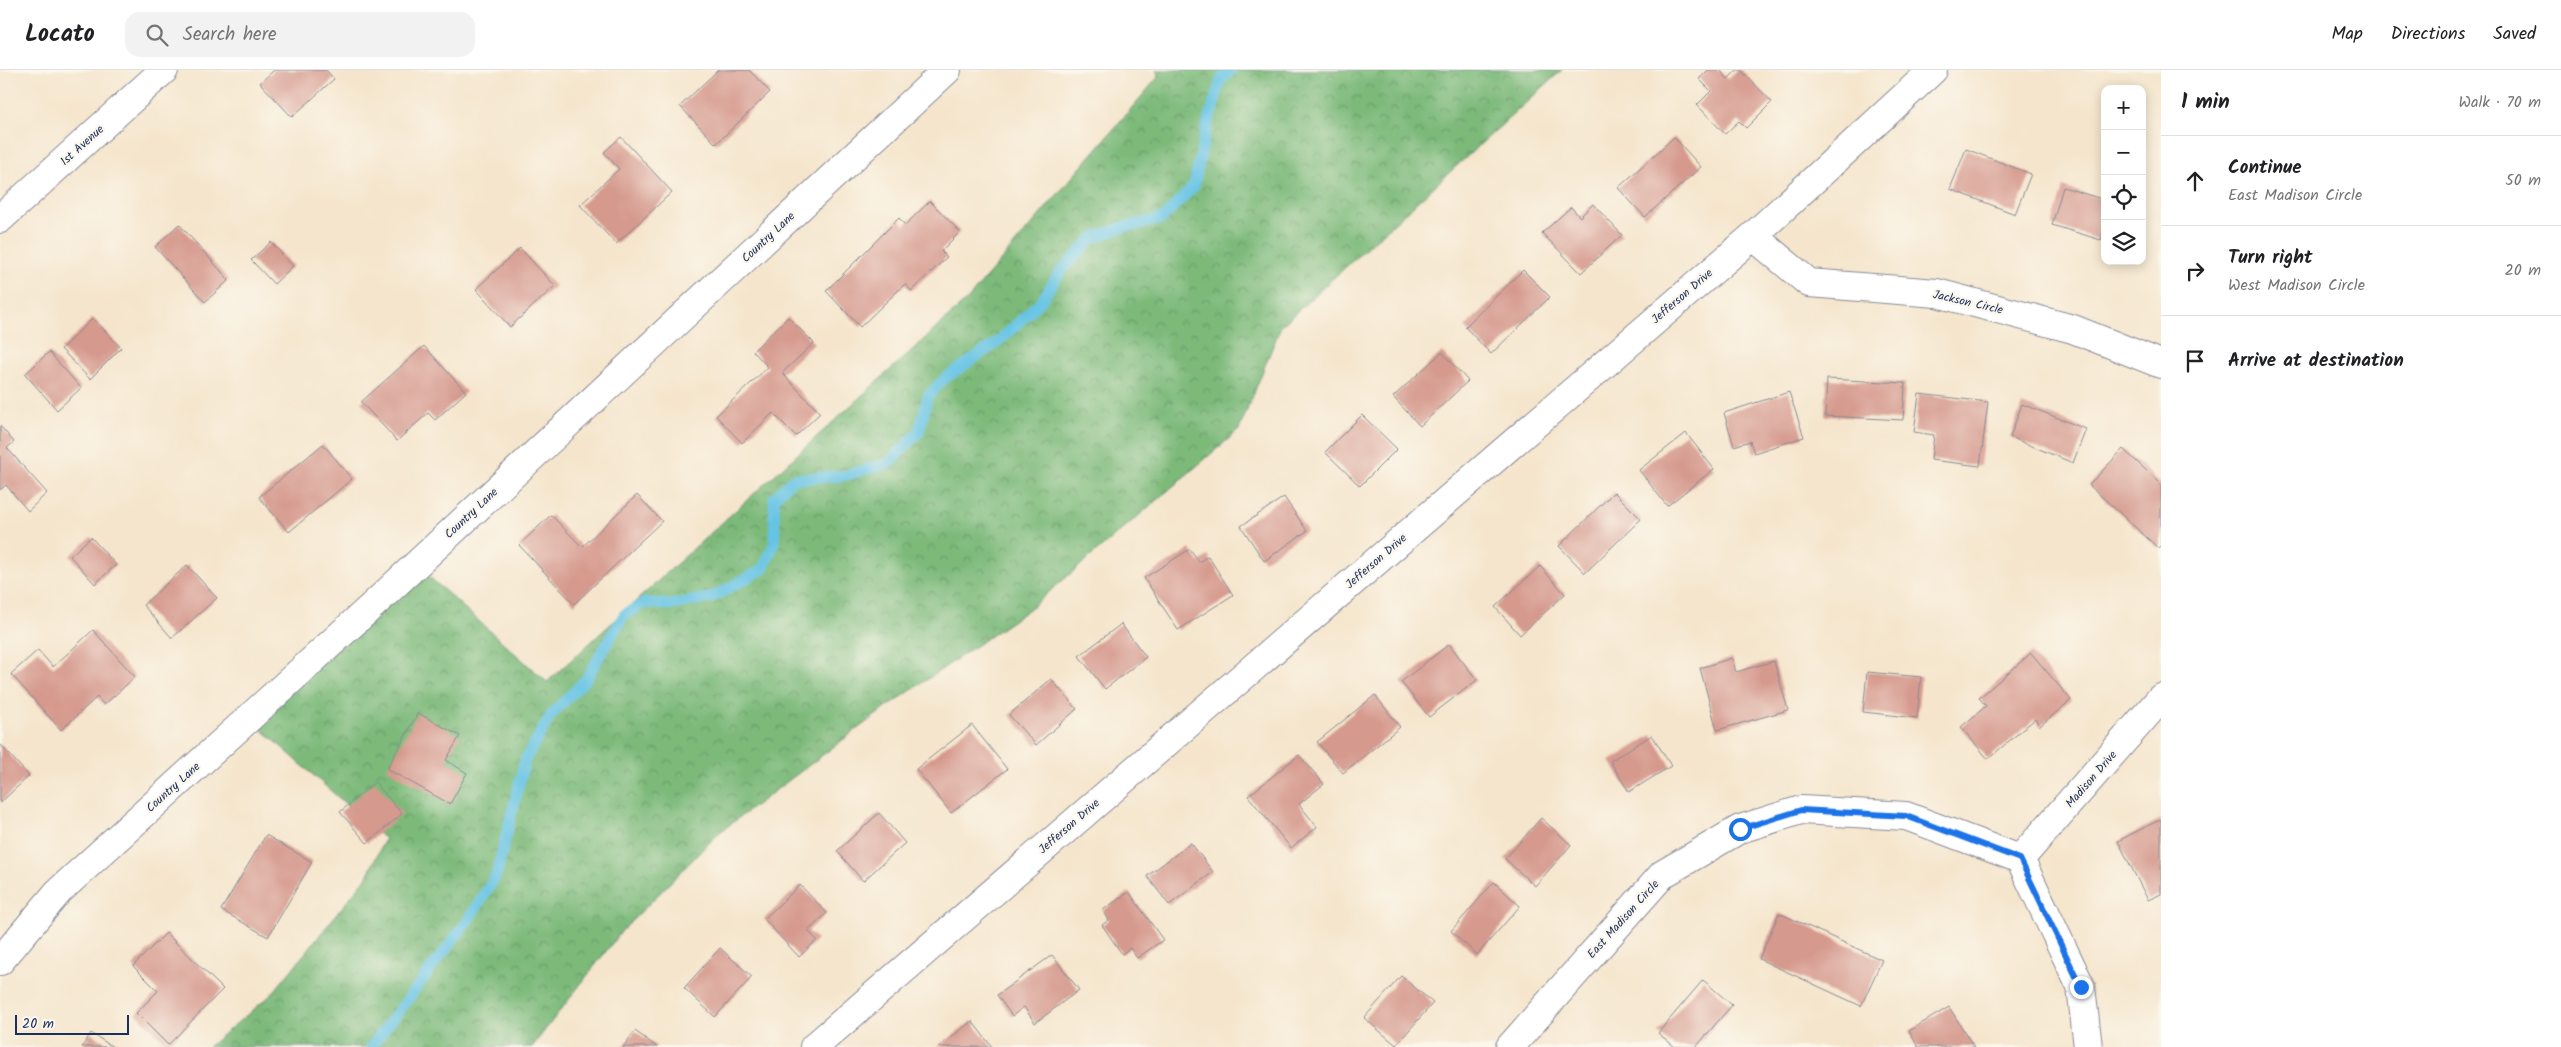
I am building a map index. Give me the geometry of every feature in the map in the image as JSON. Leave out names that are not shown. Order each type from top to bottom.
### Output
[{"type":"street","name":"1st Avenue","points":[[0,219],[164,70]]},
{"type":"street","name":"Country Lane","points":[[0,961],[58,892],[372,606],[948,70]]},
{"type":"street","name":"Jefferson Drive","points":[[814,1047],[1753,236],[1933,70]]},
{"type":"street","name":"Jackson Circle","points":[[1753,236],[1809,283],[1937,293],[2073,329],[2161,364]]},
{"type":"street","name":"Madison Drive","points":[[2020,859],[2161,698]]},
{"type":"street","name":"East Madison Circle","points":[[1510,1047],[1663,874],[1740,829],[1801,810],[1906,816],[2020,859]]},
{"type":"street","points":[[2020,859],[2081,987],[2088,1047]]},
{"type":"green space","points":[[1156,70],[1562,70],[1281,326],[1239,430],[1028,610],[884,709],[720,832],[621,932],[532,1047],[208,1047],[271,995],[366,878],[385,839],[249,718],[416,565],[547,682],[967,300],[1159,76]]},
{"type":"building","points":[[274,70],[326,70],[334,79],[292,117],[260,83]]},
{"type":"building","points":[[718,70],[749,70],[770,92],[716,144],[680,106]]},
{"type":"building","points":[[1708,70],[1720,70],[1728,79],[1737,70],[1741,70],[1772,102],[1746,128],[1739,121],[1725,134],[1697,105],[1711,91],[1699,79]]},
{"type":"building","points":[[621,137],[672,192],[616,244],[580,205],[619,169],[604,152]]},
{"type":"building","points":[[1674,137],[1701,167],[1645,217],[1618,188]]},
{"type":"building","points":[[1966,149],[2031,174],[2015,214],[1950,189]]},
{"type":"building","points":[[2063,187],[2101,199],[2101,240],[2052,225]]},
{"type":"building","points":[[930,201],[960,232],[941,251],[947,257],[911,291],[905,284],[860,327],[826,291],[899,218],[905,225]]},
{"type":"building","points":[[1593,204],[1622,235],[1581,273],[1542,233],[1571,207],[1580,217]]},
{"type":"building","points":[[179,224],[229,280],[205,302],[155,247]]},
{"type":"building","points":[[271,242],[293,266],[274,284],[251,260]]},
{"type":"building","points":[[520,248],[555,286],[510,327],[476,289]]},
{"type":"building","points":[[1523,270],[1550,297],[1491,354],[1465,327]]},
{"type":"building","points":[[788,317],[814,343],[782,373],[820,413],[796,436],[773,413],[742,443],[716,416],[768,367],[753,351]]},
{"type":"building","points":[[93,318],[121,348],[90,379],[61,349]]},
{"type":"building","points":[[424,346],[466,392],[435,420],[428,413],[397,441],[361,402]]},
{"type":"building","points":[[49,352],[81,388],[57,410],[25,374]]},
{"type":"building","points":[[1442,352],[1468,381],[1420,426],[1393,397]]},
{"type":"building","points":[[1827,379],[1905,383],[1903,420],[1825,416]]},
{"type":"building","points":[[1789,392],[1804,437],[1754,453],[1750,441],[1734,446],[1724,413]]},
{"type":"building","points":[[1919,394],[1988,402],[1980,466],[1931,460],[1934,435],[1914,432]]},
{"type":"building","points":[[2022,404],[2086,429],[2073,463],[2010,437]]},
{"type":"building","points":[[1362,415],[1397,449],[1360,486],[1325,452]]},
{"type":"building","points":[[0,426],[14,442],[7,448],[47,493],[28,511],[6,485],[0,490]]},
{"type":"building","points":[[1686,433],[1714,469],[1667,506],[1639,470]]},
{"type":"building","points":[[323,444],[352,479],[289,532],[259,497]]},
{"type":"building","points":[[2123,449],[2161,484],[2161,545],[2158,548],[2089,485]]},
{"type":"building","points":[[1614,492],[1641,519],[1585,573],[1559,546]]},
{"type":"building","points":[[637,495],[662,521],[574,604],[519,545],[551,515],[582,547]]},
{"type":"building","points":[[1284,497],[1307,531],[1264,561],[1241,526]]},
{"type":"building","points":[[91,537],[116,565],[95,584],[70,556]]},
{"type":"building","points":[[1190,549],[1199,562],[1208,556],[1233,595],[1178,630],[1144,578]]},
{"type":"building","points":[[187,565],[217,598],[172,638],[143,605]]},
{"type":"building","points":[[1540,566],[1565,594],[1520,635],[1495,607]]},
{"type":"building","points":[[1121,624],[1146,657],[1105,689],[1079,656]]},
{"type":"building","points":[[93,630],[135,677],[104,705],[97,697],[61,730],[11,674],[38,650],[53,667]]},
{"type":"building","points":[[1449,644],[1477,680],[1429,717],[1401,682]]},
{"type":"building","points":[[2031,653],[2071,700],[2040,726],[2035,719],[1988,759],[1961,727],[1986,706],[1979,698]]},
{"type":"building","points":[[1732,658],[1736,672],[1774,661],[1788,710],[1717,730],[1700,668]]},
{"type":"building","points":[[1867,672],[1921,677],[1917,718],[1863,712]]},
{"type":"building","points":[[1051,679],[1077,709],[1036,745],[1009,715]]},
{"type":"building","points":[[1375,695],[1400,727],[1343,773],[1317,742]]},
{"type":"building","points":[[418,713],[460,736],[446,760],[467,773],[450,804],[387,769]]},
{"type":"building","points":[[972,725],[1007,769],[951,813],[916,769]]},
{"type":"building","points":[[1652,735],[1671,766],[1629,792],[1610,761]]},
{"type":"building","points":[[0,744],[29,776],[0,803]]},
{"type":"building","points":[[1299,755],[1324,784],[1299,804],[1317,827],[1291,848],[1248,796]]},
{"type":"building","points":[[375,782],[402,814],[367,843],[340,812]]},
{"type":"building","points":[[879,813],[905,843],[863,881],[837,851]]},
{"type":"building","points":[[1541,818],[1571,845],[1535,886],[1505,859]]},
{"type":"building","points":[[2161,819],[2161,894],[2148,900],[2118,841]]},
{"type":"building","points":[[266,835],[312,862],[268,937],[221,910]]},
{"type":"building","points":[[1191,843],[1213,872],[1169,905],[1147,876]]},
{"type":"building","points":[[1494,882],[1520,906],[1477,955],[1451,931]]},
{"type":"building","points":[[800,885],[827,913],[808,931],[817,940],[799,957],[764,919]]},
{"type":"building","points":[[1129,892],[1163,940],[1137,958],[1130,948],[1122,954],[1102,925],[1109,920],[1103,910]]},
{"type":"building","points":[[1779,913],[1882,960],[1861,1006],[1759,959]]},
{"type":"building","points":[[166,933],[223,989],[168,1045],[136,1013],[158,991],[133,966]]},
{"type":"building","points":[[720,948],[752,977],[715,1017],[684,988]]},
{"type":"building","points":[[1052,955],[1079,990],[1035,1023],[1024,1007],[1012,1016],[997,995]]},
{"type":"building","points":[[1401,976],[1433,1003],[1396,1045],[1364,1018]]},
{"type":"building","points":[[1703,980],[1732,1005],[1696,1047],[1675,1047],[1658,1033]]},
{"type":"building","points":[[1949,1007],[1974,1047],[1918,1047],[1909,1031]]},
{"type":"building","points":[[972,1021],[992,1047],[938,1047]]},
{"type":"building","points":[[635,1031],[657,1047],[623,1047]]},
{"type":"building","points":[[91,1033],[113,1047],[82,1047]]},
{"type":"waterway","points":[[371,1047],[466,923],[496,876],[525,760],[551,715],[586,679],[624,615],[644,603],[671,605],[713,597],[763,569],[775,542],[774,498],[793,479],[843,476],[889,463],[919,432],[928,396],[944,379],[998,342],[1041,301],[1061,271],[1093,238],[1124,227],[1162,219],[1194,186],[1206,129],[1221,80],[1231,70]]},
{"type":"route","points":[[1740,829],[1801,810],[1906,816],[2020,859],[2081,987]]}]
